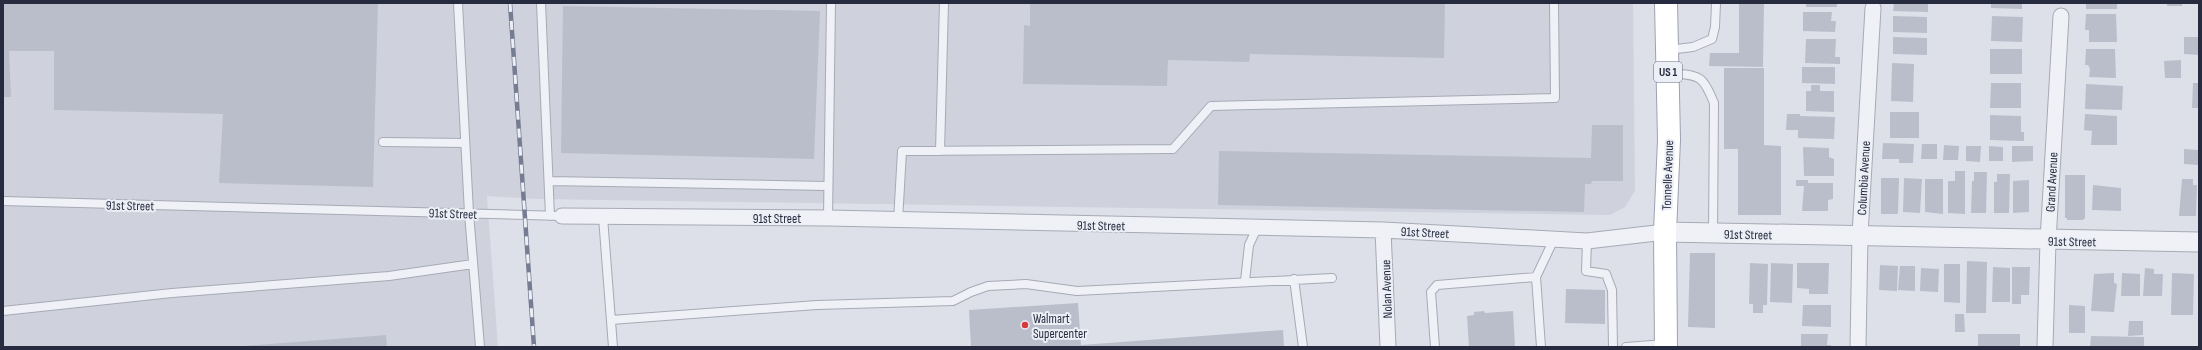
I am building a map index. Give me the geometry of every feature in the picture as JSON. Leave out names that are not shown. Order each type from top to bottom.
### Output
[{"type":"main road","name":"Tonnelle Avenue","points":[[1666,3],[1669,140],[1665,232],[1666,345]]},
{"type":"street","name":"Columbia Avenue","points":[[1858,347],[1860,236],[1873,8]]},
{"type":"street","name":"Grand Avenue","points":[[2044,347],[2048,240],[2061,16]]},
{"type":"street","name":"91st Street","points":[[556,216],[828,218],[898,221],[1383,230],[1587,241],[1665,232],[2199,242]]},
{"type":"street","name":"Nolan Avenue","points":[[1383,230],[1388,347]]},
{"type":"lane","points":[[458,3],[469,213],[480,347]]},
{"type":"lane","points":[[541,3],[549,181],[556,216]]},
{"type":"lane","points":[[828,218],[827,186],[831,3]]},
{"type":"lane","points":[[940,151],[944,3]]},
{"type":"lane","points":[[898,221],[902,151],[1173,149],[1211,106],[1555,98],[1554,3]]},
{"type":"lane","points":[[1667,50],[1693,47],[1712,39],[1715,27],[1716,3]]},
{"type":"lane","points":[[1668,72],[1700,77],[1707,84],[1714,103],[1713,234]]},
{"type":"lane","points":[[383,142],[465,143]]},
{"type":"lane","points":[[549,181],[827,186]]},
{"type":"lane","name":"91st Street","points":[[3,201],[556,216]]},
{"type":"lane","points":[[603,217],[613,347]]},
{"type":"lane","points":[[1245,281],[1249,245],[1257,228]]},
{"type":"lane","points":[[1541,347],[1536,277],[1554,239]]},
{"type":"lane","points":[[1587,241],[1586,271],[1606,274],[1612,290],[1613,347]]},
{"type":"lane","points":[[3,312],[172,293],[389,276],[473,264]]},
{"type":"lane","points":[[1434,347],[1431,292],[1437,284],[1536,277]]},
{"type":"lane","points":[[611,320],[817,306],[953,301],[988,286],[1026,284],[1077,291],[1245,281],[1332,278]]},
{"type":"lane","points":[[1294,279],[1303,347]]},
{"type":"lane","points":[[1626,347],[1666,345]]},
{"type":"shaded area","points":[[3,3],[1633,3],[1635,191],[1625,207],[1610,215],[537,199],[487,196],[498,347],[3,347]]},
{"type":"building","points":[[3,3],[378,3],[373,187],[219,183],[223,114],[54,110],[54,51],[9,51],[11,97],[3,97]]},
{"type":"building","points":[[1030,3],[1445,3],[1444,58],[1250,54],[1249,62],[1168,60],[1167,86],[1023,84],[1024,25],[1030,26]]},
{"type":"building","points":[[1739,3],[1764,3],[1763,67],[1709,66],[1710,53],[1739,53]]},
{"type":"building","points":[[1806,3],[1837,3],[1837,7],[1806,7]]},
{"type":"building","points":[[1894,3],[1928,3],[1928,12],[1893,11]]},
{"type":"building","points":[[1991,3],[2022,3],[2022,9],[1991,8]]},
{"type":"building","points":[[2086,3],[2117,3],[2117,9],[2086,9]]},
{"type":"building","points":[[2167,3],[2182,3],[2182,6],[2167,6]]},
{"type":"building","points":[[563,6],[820,11],[814,159],[561,153]]},
{"type":"building","points":[[1803,12],[1832,12],[1831,21],[1836,21],[1835,32],[1803,31]]},
{"type":"building","points":[[2086,14],[2116,14],[2117,42],[2089,42],[2089,30],[2085,30]]},
{"type":"building","points":[[1893,16],[1927,17],[1927,33],[1893,32]]},
{"type":"building","points":[[1992,16],[2023,17],[2022,42],[1991,41]]},
{"type":"building","points":[[1893,37],[1927,38],[1927,55],[1893,54]]},
{"type":"building","points":[[2184,37],[2199,37],[2199,55],[2184,54]]},
{"type":"building","points":[[1806,39],[1836,39],[1835,57],[1840,57],[1840,64],[1805,63]]},
{"type":"building","points":[[1990,49],[2022,49],[2022,74],[1990,74]]},
{"type":"building","points":[[2086,49],[2115,49],[2116,78],[2089,77],[2090,69],[2088,65],[2085,65]]},
{"type":"building","points":[[2181,60],[2181,78],[2165,78],[2164,61]]},
{"type":"building","points":[[1892,63],[1914,64],[1913,102],[1891,101]]},
{"type":"building","points":[[1802,67],[1835,67],[1835,84],[1802,83]]},
{"type":"building","points":[[1724,68],[1764,68],[1764,145],[1781,146],[1781,215],[1738,215],[1738,149],[1724,149]]},
{"type":"building","points":[[1991,83],[2021,83],[2021,108],[1990,108]]},
{"type":"building","points":[[2193,83],[2199,83],[2199,108],[2192,108]]},
{"type":"building","points":[[2086,84],[2123,86],[2122,110],[2085,109]]},
{"type":"building","points":[[1811,85],[1820,85],[1820,91],[1834,91],[1834,112],[1806,111],[1806,91],[1811,91]]},
{"type":"building","points":[[1890,112],[1919,112],[1919,138],[1890,138]]},
{"type":"building","points":[[1787,114],[1835,117],[1834,139],[1798,138],[1798,130],[1786,130]]},
{"type":"building","points":[[2085,114],[2117,116],[2117,145],[2091,145],[2092,131],[2084,130]]},
{"type":"building","points":[[1990,115],[2021,116],[2021,132],[2024,132],[2024,141],[1990,140]]},
{"type":"building","points":[[1592,125],[1623,125],[1623,181],[1592,181],[1591,184],[1585,184],[1584,212],[1218,205],[1219,151],[1591,158]]},
{"type":"building","points":[[1883,143],[1914,144],[1913,163],[1899,163],[1899,159],[1882,159]]},
{"type":"building","points":[[1922,144],[1937,144],[1937,159],[1921,159]]},
{"type":"building","points":[[1944,145],[1959,146],[1958,160],[1943,160]]},
{"type":"building","points":[[1966,146],[1981,146],[1980,162],[1966,161]]},
{"type":"building","points":[[1989,146],[2003,147],[2003,161],[1989,161]]},
{"type":"building","points":[[2012,146],[2033,146],[2033,161],[2012,162]]},
{"type":"building","points":[[1803,147],[1829,148],[1829,157],[1834,159],[1834,176],[1804,176]]},
{"type":"building","points":[[2184,149],[2198,150],[2198,165],[2184,164]]},
{"type":"building","points":[[1955,171],[1965,171],[1965,214],[1948,213],[1948,181],[1955,181]]},
{"type":"building","points":[[1974,172],[1987,172],[1986,213],[1971,213],[1972,181],[1974,181]]},
{"type":"building","points":[[1997,174],[2010,174],[2009,213],[1994,213],[1994,182],[1997,182]]},
{"type":"building","points":[[2065,175],[2085,175],[2085,218],[2083,220],[2067,220],[2067,218],[2065,218]]},
{"type":"building","points":[[1881,178],[1899,178],[1897,214],[1881,214]]},
{"type":"building","points":[[1904,178],[1922,179],[1920,213],[1903,212]]},
{"type":"building","points":[[1925,179],[1943,179],[1943,214],[1925,212]]},
{"type":"building","points":[[2182,179],[2193,179],[2193,185],[2197,185],[2196,216],[2179,216]]},
{"type":"building","points":[[1796,180],[1808,180],[1808,183],[1833,183],[1833,199],[1828,200],[1828,211],[1802,211],[1804,186],[1796,186]]},
{"type":"building","points":[[2029,180],[2029,212],[2013,213],[2013,181]]},
{"type":"building","points":[[2093,185],[2121,188],[2121,211],[2092,210]]},
{"type":"building","points":[[1690,253],[1715,253],[1715,328],[1688,327]]},
{"type":"building","points":[[1967,261],[1987,262],[1986,313],[1966,313]]},
{"type":"building","points":[[1750,263],[1768,264],[1767,305],[1763,305],[1763,313],[1753,313],[1753,304],[1749,304]]},
{"type":"building","points":[[1771,263],[1793,264],[1792,303],[1770,302]]},
{"type":"building","points":[[1797,263],[1829,263],[1828,294],[1809,294],[1809,289],[1797,288]]},
{"type":"building","points":[[1944,264],[1960,264],[1960,303],[1944,302]]},
{"type":"building","points":[[1880,265],[1898,266],[1897,291],[1879,290]]},
{"type":"building","points":[[1900,266],[1915,266],[1915,291],[1898,290]]},
{"type":"building","points":[[1993,267],[2010,268],[2010,302],[1992,302]]},
{"type":"building","points":[[2012,267],[2030,267],[2029,295],[2021,295],[2021,304],[2012,304]]},
{"type":"building","points":[[1921,268],[1939,269],[1938,292],[1920,291]]},
{"type":"building","points":[[2145,268],[2154,269],[2154,274],[2163,274],[2162,296],[2143,296]]},
{"type":"building","points":[[2114,273],[2114,283],[2117,284],[2114,312],[2091,311],[2094,274]]},
{"type":"building","points":[[2122,273],[2140,274],[2140,296],[2121,296]]},
{"type":"building","points":[[2172,273],[2194,274],[2193,315],[2171,315]]},
{"type":"building","points":[[1566,289],[1605,290],[1605,324],[1565,323]]},
{"type":"building","name":"Walmart Supercenter","points":[[1078,303],[1081,345],[1283,330],[1284,347],[971,347],[969,310]]},
{"type":"building","points":[[1803,305],[1831,305],[1831,327],[1802,326]]},
{"type":"building","points":[[2069,305],[2085,306],[2085,333],[2069,333]]},
{"type":"building","points":[[1484,311],[1485,313],[1513,311],[1515,347],[1469,347],[1467,316],[1474,315],[1474,312]]},
{"type":"building","points":[[1955,314],[1964,314],[1965,332],[1955,332]]},
{"type":"building","points":[[2129,321],[2143,321],[2143,335],[2128,336]]},
{"type":"building","points":[[1801,334],[1828,334],[1827,345],[1831,345],[1831,347],[1801,347]]},
{"type":"building","points":[[1978,334],[2020,334],[2020,347],[1978,347]]},
{"type":"building","points":[[386,335],[387,347],[243,347],[243,346]]},
{"type":"building","points":[[2091,336],[2144,337],[2144,347],[2090,347]]},
{"type":"railway","points":[[510,3],[534,347]]},
{"type":"place","name":"Walmart Supercenter","points":[[1025,325]]}]
